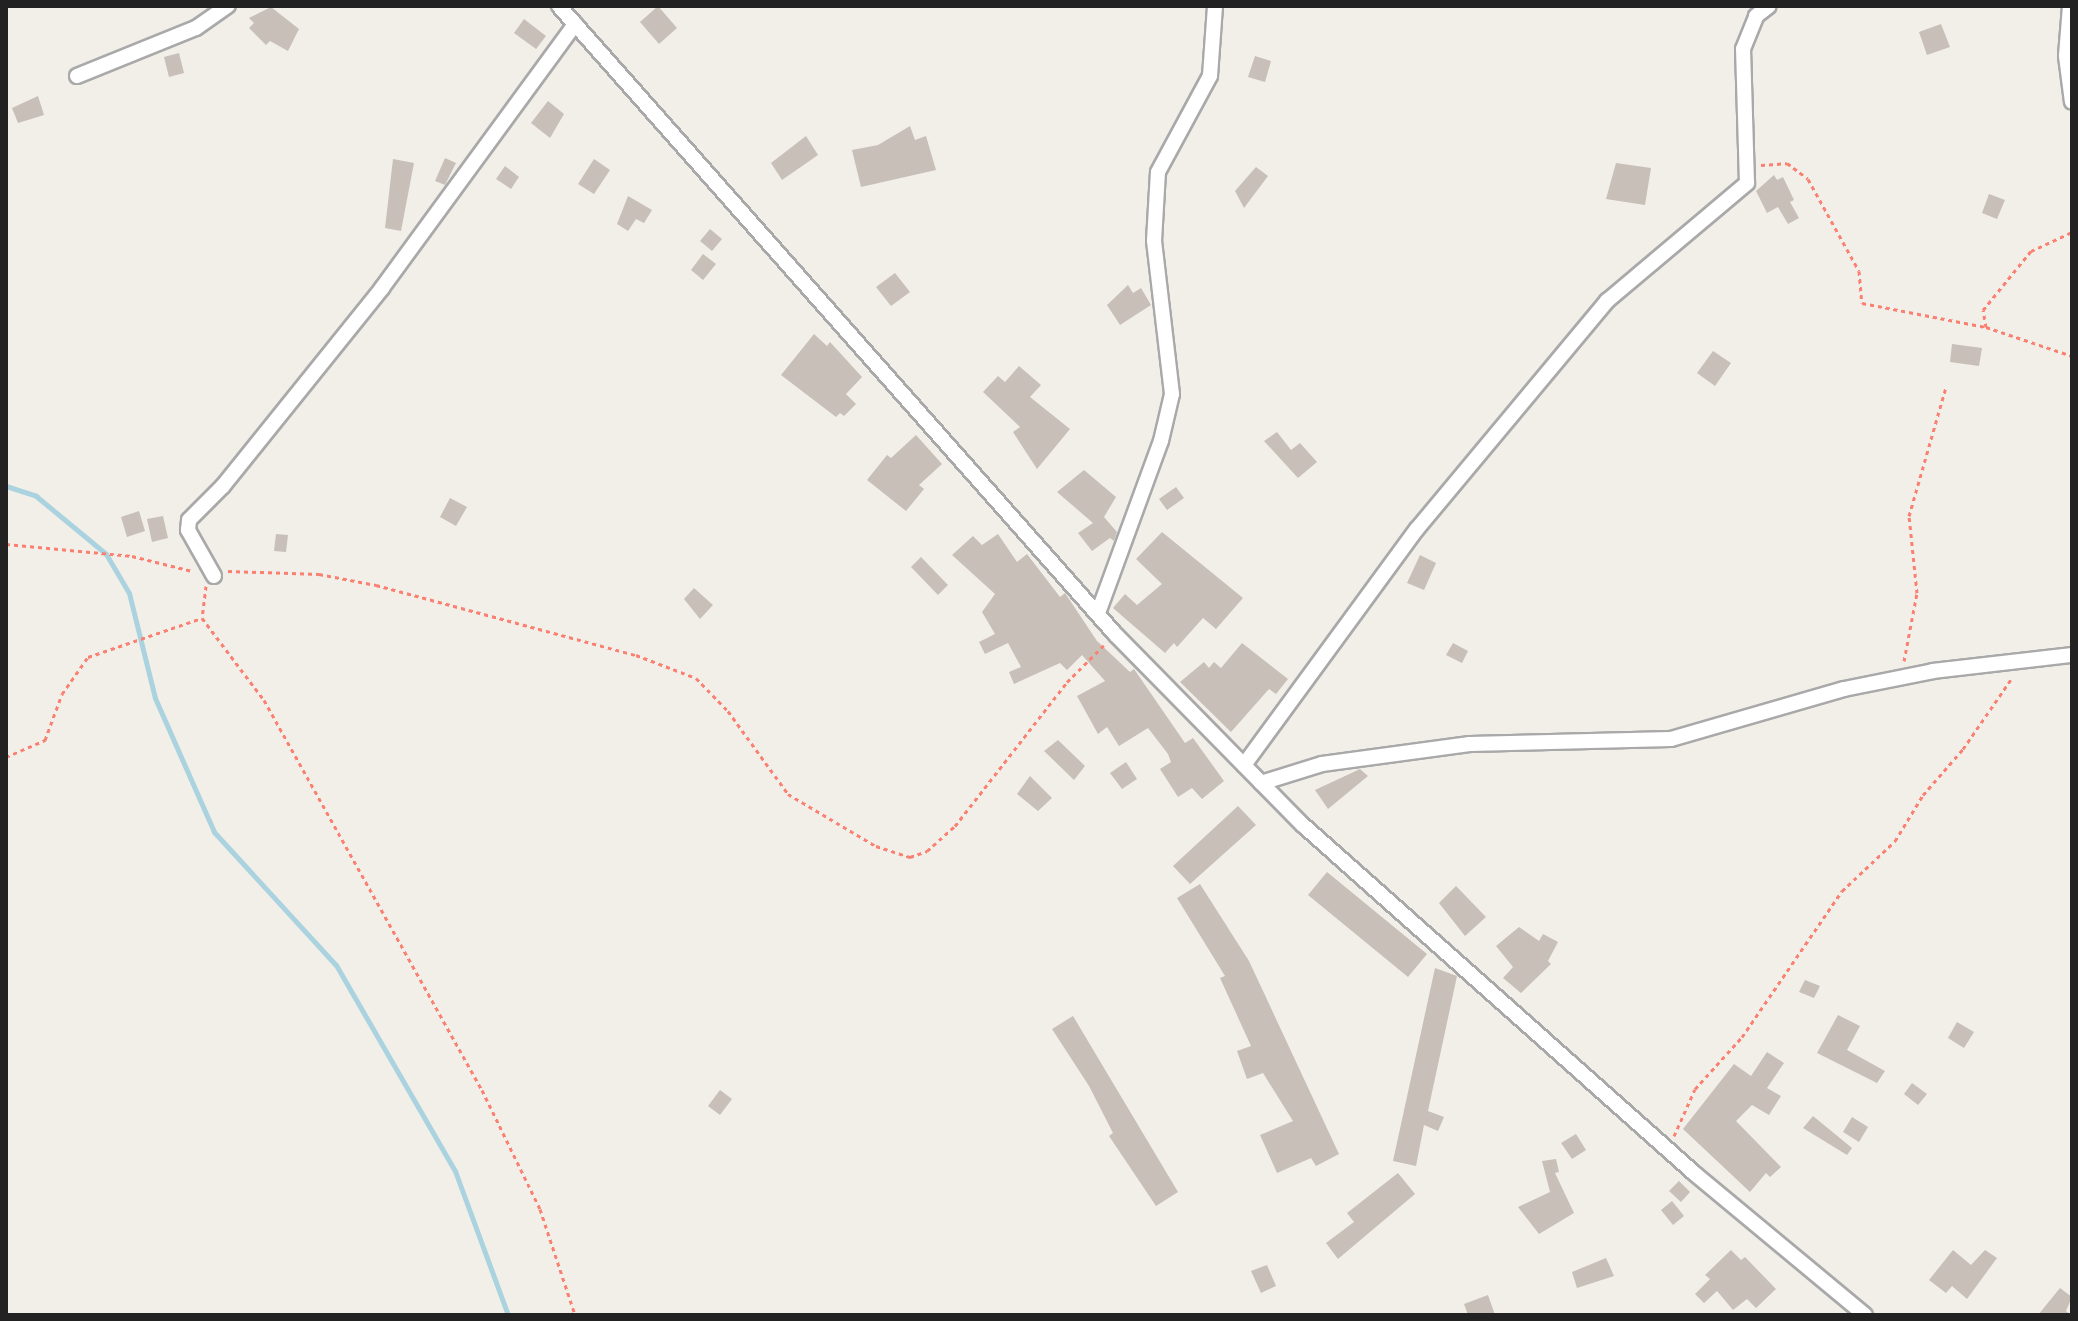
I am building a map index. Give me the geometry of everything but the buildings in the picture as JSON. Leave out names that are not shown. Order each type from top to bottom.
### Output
[{"type":"street","points":[[77,76],[196,28],[228,6]]},
{"type":"street","points":[[559,6],[1115,634],[1261,783],[1670,1151],[1865,1315]]},
{"type":"street","points":[[1098,613],[1161,441],[1172,394],[1154,241],[1158,172],[1210,76],[1215,6]]},
{"type":"street","points":[[1244,765],[1417,529],[1607,301],[1747,183],[1743,49],[1756,16],[1769,6]]},
{"type":"street","points":[[2070,6],[2066,56],[2072,102]]},
{"type":"street","points":[[214,576],[188,530],[189,520],[223,486],[382,288],[575,24]]},
{"type":"street","points":[[1261,783],[1322,764],[1470,744],[1671,739],[1901,677],[2072,655]]},
{"type":"path","points":[[1745,166],[1787,163],[1808,179],[1859,271],[1862,303],[1986,327],[2072,356]]},
{"type":"path","points":[[1986,327],[1983,310],[2031,251],[2072,232]]},
{"type":"path","points":[[1901,677],[1917,593],[1909,516],[1946,387]]},
{"type":"path","points":[[6,544],[132,556],[214,576],[278,571],[376,585],[636,655],[696,678],[728,711],[788,794],[876,846],[910,857],[927,851],[955,826],[1067,682],[1115,634]]},
{"type":"path","points":[[214,576],[201,591],[202,618],[264,700],[482,1090],[540,1209],[575,1315]]},
{"type":"path","points":[[6,757],[45,740],[62,694],[88,657],[202,618]]},
{"type":"path","points":[[1670,1151],[1695,1089],[1742,1037],[1842,891],[1895,841],[1923,795],[1963,749],[2026,659]]},
{"type":"waterway","points":[[6,486],[36,496],[106,554],[129,593],[155,698],[214,832],[336,965],[455,1171],[508,1315]]}]
